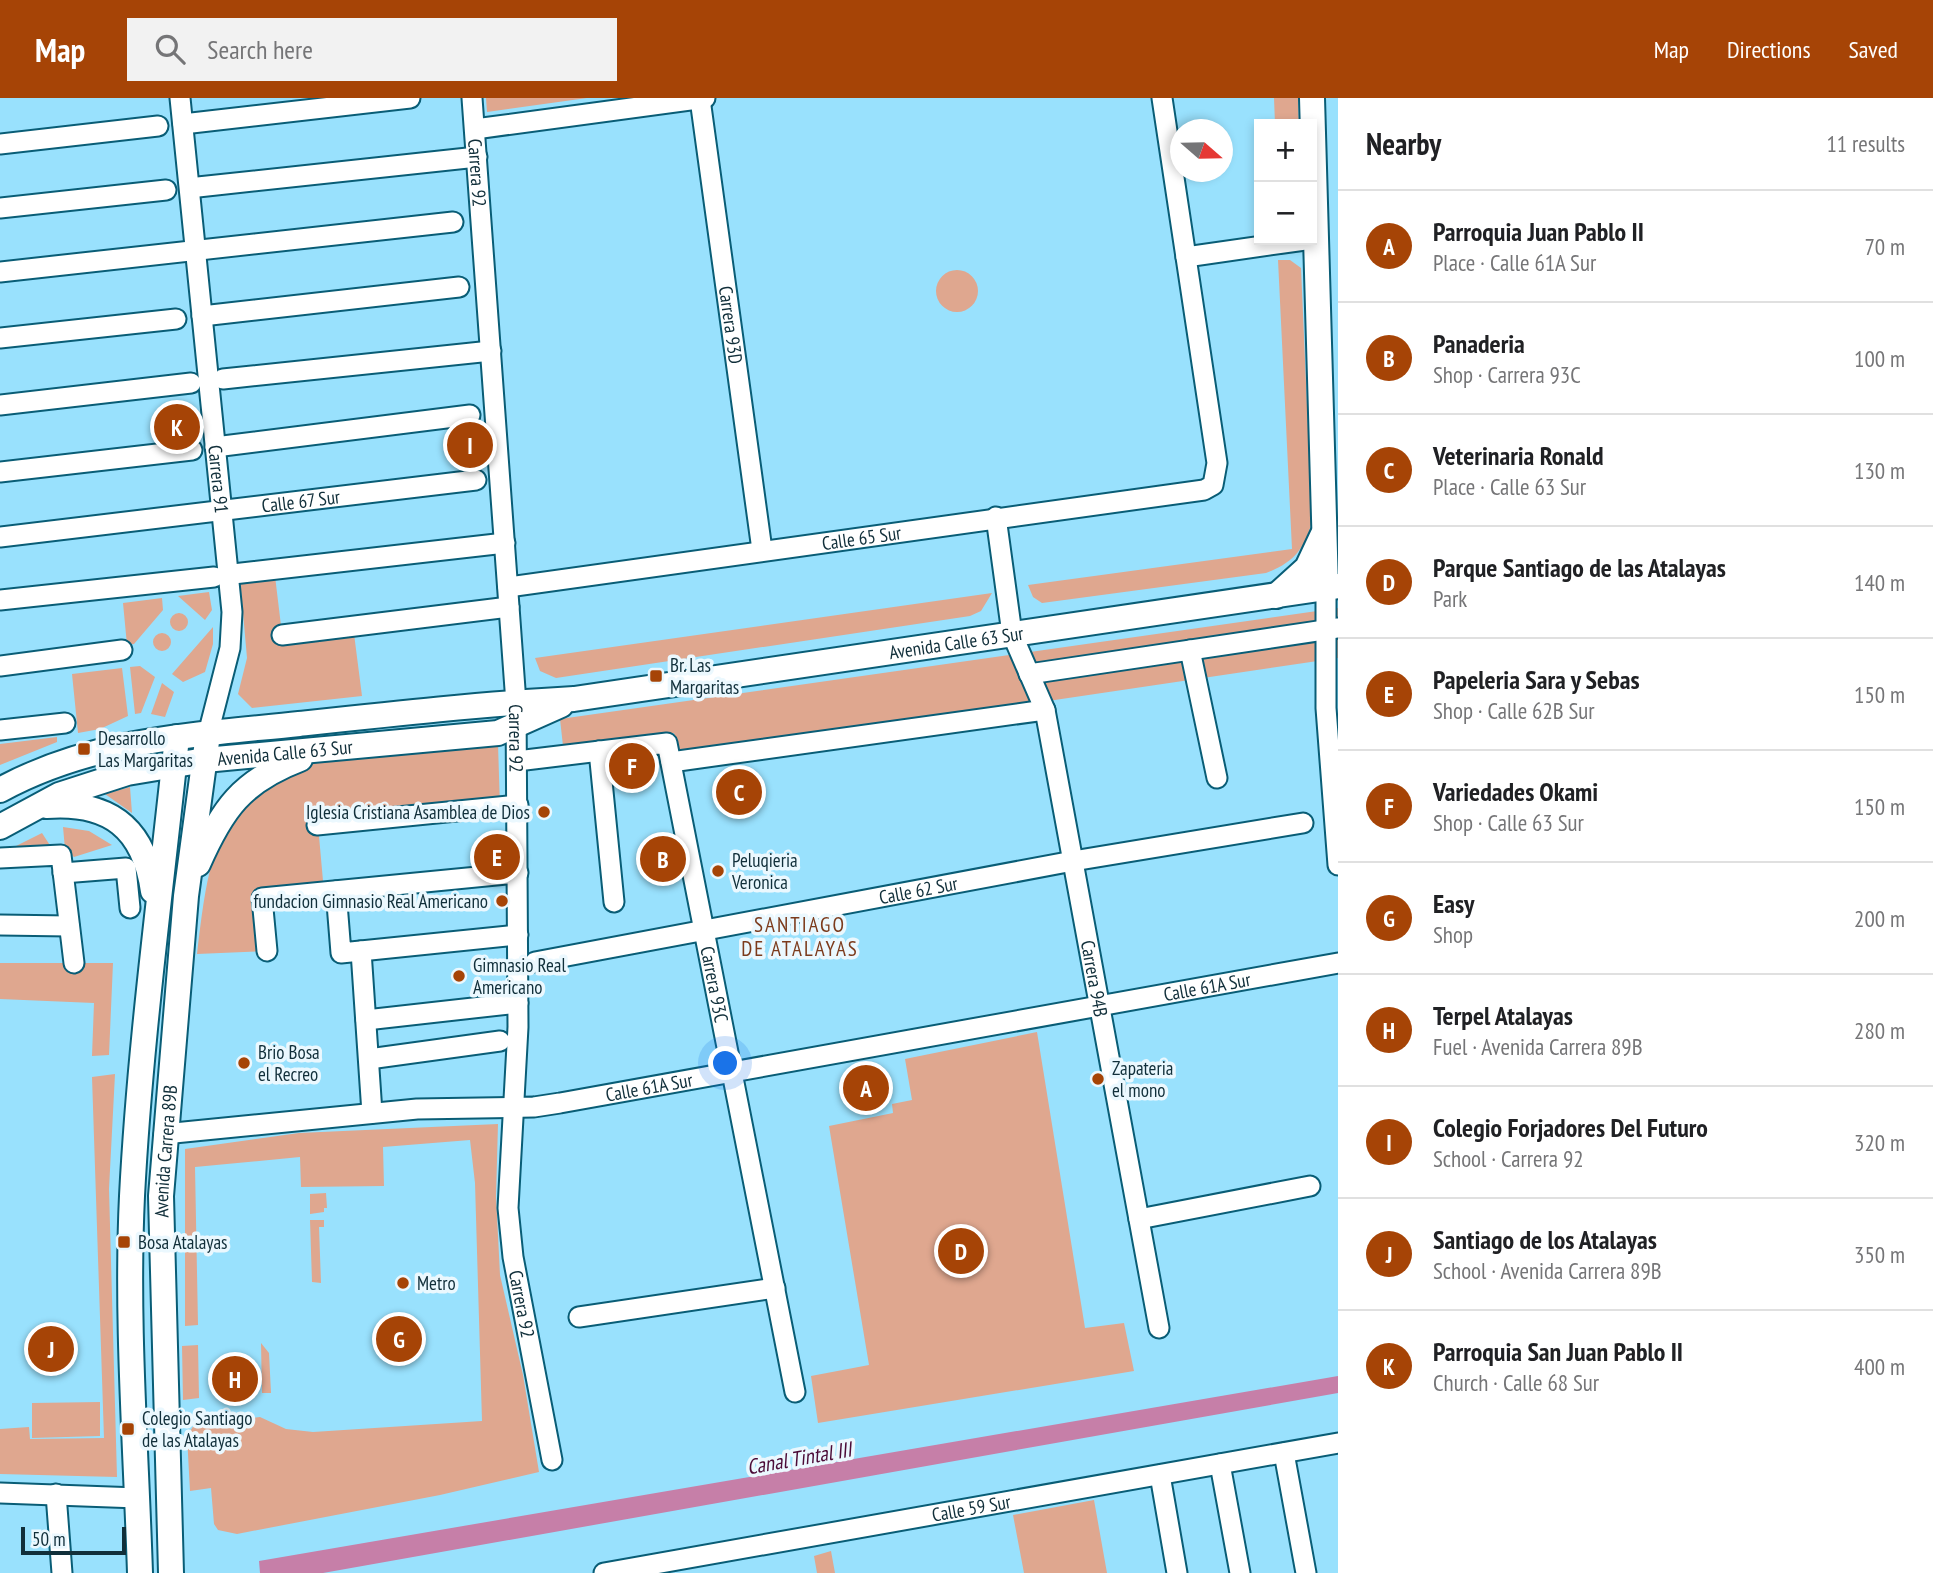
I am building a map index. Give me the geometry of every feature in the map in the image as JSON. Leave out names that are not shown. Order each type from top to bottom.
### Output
[{"type":"main road","points":[[1311,182],[1312,98]]},
{"type":"main road","points":[[1311,245],[1332,587]]},
{"type":"main road","points":[[1276,596],[1296,580],[1315,556],[1326,522]]},
{"type":"main road","name":"Avenida Calle 63 Sur","points":[[0,790],[46,768],[90,752],[177,737],[516,714],[574,699],[1332,587]]},
{"type":"main road","name":"Avenida Calle 63 Sur","points":[[0,827],[32,808],[108,778],[205,761],[498,733],[516,714]]},
{"type":"main road","name":"Avenida Carrera 89B","points":[[171,1573],[162,1271],[164,1134],[186,896],[208,734]]},
{"type":"main road","name":"Avenida Carrera 89B","points":[[140,1573],[131,1228],[142,1052],[177,737]]},
{"type":"main road","points":[[186,896],[211,836],[242,791],[277,768],[327,749]]},
{"type":"main road","points":[[32,808],[75,805],[108,815],[124,825],[135,836],[145,856],[156,916]]},
{"type":"street","name":"Carrera 91","points":[[180,98],[232,630],[226,667],[208,734]]},
{"type":"street","points":[[183,124],[410,98]]},
{"type":"street","name":"Carrera 92","points":[[472,98],[516,714],[518,1003],[508,1188],[509,1226],[552,1460]]},
{"type":"street","points":[[475,129],[705,98]]},
{"type":"street","points":[[1162,98],[1186,257],[1269,245]]},
{"type":"street","name":"Carrera 93D","points":[[700,99],[724,295],[762,550]]},
{"type":"street","points":[[0,144],[158,127]]},
{"type":"street","points":[[198,187],[477,156]]},
{"type":"street","points":[[0,208],[166,190]]},
{"type":"street","points":[[0,272],[453,222]]},
{"type":"street","name":"Calle 65 Sur","points":[[282,635],[762,550],[1204,491],[1213,485],[1217,463],[1186,257]]},
{"type":"street","points":[[202,316],[459,287]]},
{"type":"street","points":[[0,338],[176,319]]},
{"type":"street","points":[[223,379],[491,351]]},
{"type":"street","points":[[0,405],[191,383]]},
{"type":"street","points":[[215,447],[470,415]]},
{"type":"street","points":[[0,472],[191,450]]},
{"type":"street","name":"Calle 67 Sur","points":[[0,537],[476,480]]},
{"type":"street","name":"Carrera 94B","points":[[996,517],[1012,634],[1045,710],[1160,1328]]},
{"type":"street","points":[[0,600],[505,543]]},
{"type":"street","points":[[1332,587],[1326,708],[1338,865]]},
{"type":"street","points":[[1030,674],[1332,629]]},
{"type":"street","points":[[0,666],[122,650]]},
{"type":"street","points":[[1189,650],[1217,778]]},
{"type":"street","points":[[517,761],[599,751],[669,753],[1045,710]]},
{"type":"street","points":[[0,730],[65,723]]},
{"type":"street","points":[[599,751],[614,902]]},
{"type":"street","name":"Carrera 93C","points":[[669,753],[795,1392]]},
{"type":"street","points":[[317,825],[517,806]]},
{"type":"street","name":"Calle 62 Sur","points":[[535,962],[1073,862],[1303,823]]},
{"type":"street","points":[[0,858],[126,868],[130,908]]},
{"type":"street","points":[[62,864],[74,963]]},
{"type":"street","points":[[267,951],[262,898],[518,873]]},
{"type":"street","points":[[336,891],[366,1020],[372,1113]]},
{"type":"street","points":[[0,925],[69,926]]},
{"type":"street","points":[[351,952],[518,935]]},
{"type":"street","name":"Calle 61A Sur","points":[[164,1134],[464,1106],[513,1108],[560,1104],[1338,963]]},
{"type":"street","points":[[366,1020],[518,1003]]},
{"type":"street","points":[[369,1059],[500,1041]]},
{"type":"street","points":[[1139,1219],[1310,1186]]},
{"type":"street","points":[[579,1317],[775,1288]]},
{"type":"street","name":"Calle 59 Sur","points":[[604,1573],[1338,1443]]},
{"type":"street","points":[[1284,1452],[1306,1573]]},
{"type":"street","points":[[1220,1464],[1240,1573]]},
{"type":"street","points":[[1160,1475],[1177,1573]]},
{"type":"street","points":[[0,1493],[138,1498]]},
{"type":"street","points":[[56,1494],[62,1573]]},
{"type":"shaded area","points":[[486,98],[587,98],[487,112]]},
{"type":"shaded area","points":[[1274,98],[1298,98],[1299,119],[1275,119]]},
{"type":"shaded area","points":[[1278,260],[1290,260],[1301,268],[1312,521],[1306,540],[1296,554],[1284,565],[1266,573],[1042,603],[1033,597],[1028,585],[1292,549]]},
{"type":"shaded area","points":[[957,270],[972,276],[978,291],[972,306],[957,312],[942,306],[936,291],[942,276]]},
{"type":"shaded area","points":[[275,576],[282,634],[353,626],[362,696],[252,708],[238,694],[247,658],[240,579]]},
{"type":"shaded area","points":[[209,592],[212,610],[205,620],[178,596]]},
{"type":"shaded area","points":[[992,593],[981,611],[970,616],[556,678],[540,671],[535,658]]},
{"type":"shaded area","points":[[162,598],[163,610],[134,644],[127,645],[123,603]]},
{"type":"shaded area","points":[[1338,608],[1338,658],[678,756],[674,733],[563,746],[560,719]]},
{"type":"shaded area","points":[[179,613],[185,616],[188,622],[185,628],[179,631],[173,628],[170,622],[173,616]]},
{"type":"shaded area","points":[[213,627],[213,644],[205,672],[183,682],[172,674]]},
{"type":"shaded area","points":[[162,633],[168,636],[171,642],[168,648],[162,651],[156,648],[153,642],[156,636]]},
{"type":"shaded area","points":[[140,666],[155,677],[141,713],[135,714],[130,667]]},
{"type":"shaded area","points":[[122,668],[128,716],[100,729],[78,733],[72,674]]},
{"type":"shaded area","points":[[162,683],[174,692],[165,717],[151,714]]},
{"type":"shaded area","points":[[57,737],[57,742],[0,765],[0,744]]},
{"type":"shaded area","points":[[498,744],[500,808],[318,825],[324,892],[262,898],[267,951],[197,954],[206,888],[222,836],[236,815],[255,796],[281,778],[315,763]]},
{"type":"shaded area","points":[[130,787],[132,813],[105,794]]},
{"type":"shaded area","points":[[63,827],[89,831],[112,845],[74,857],[65,849]]},
{"type":"shaded area","points":[[42,833],[53,850],[17,853],[12,848]]},
{"type":"shaded area","points":[[0,963],[113,963],[109,1055],[92,1056],[94,1003],[0,999]]},
{"type":"shaded area","points":[[1037,1032],[1085,1328],[1124,1323],[1134,1371],[818,1423],[811,1376],[869,1365],[829,1126],[893,1113],[892,1104],[912,1100],[905,1059]]},
{"type":"shaded area","points":[[115,1074],[109,1189],[117,1477],[0,1474],[0,1429],[29,1427],[30,1439],[104,1438],[92,1077]]},
{"type":"shaded area","points":[[498,1124],[496,1196],[500,1275],[523,1375],[539,1472],[440,1495],[237,1534],[218,1530],[214,1524],[211,1488],[190,1491],[187,1436],[194,1425],[260,1417],[286,1429],[313,1432],[482,1421],[475,1183],[470,1140],[383,1147],[384,1186],[301,1187],[300,1157],[195,1167],[198,1325],[185,1326],[185,1149],[299,1133]]},
{"type":"shaded area","points":[[326,1193],[327,1208],[324,1208],[324,1212],[310,1214],[310,1194]]},
{"type":"shaded area","points":[[310,1220],[324,1220],[324,1227],[319,1227],[321,1283],[312,1282]]},
{"type":"shaded area","points":[[261,1343],[269,1353],[271,1393],[262,1393]]},
{"type":"shaded area","points":[[198,1345],[199,1398],[183,1400],[182,1346]]},
{"type":"shaded area","points":[[1338,1376],[1338,1393],[323,1573],[260,1573],[259,1561]]},
{"type":"shaded area","points":[[100,1402],[100,1436],[32,1438],[32,1403]]},
{"type":"shaded area","points":[[1094,1500],[1107,1573],[1024,1573],[1013,1515]]},
{"type":"shaded area","points":[[831,1551],[835,1573],[817,1573],[814,1556]]},
{"type":"place","name":"Parroquia San Juan Pablo II","points":[[177,427]]},
{"type":"place","name":"Colegio Forjadores Del Futuro","points":[[470,445]]},
{"type":"place","name":"Br. Las Margaritas","points":[[656,676]]},
{"type":"place","name":"Desarrollo Las Margaritas","points":[[84,749]]},
{"type":"place","name":"Variedades Okami","points":[[632,766]]},
{"type":"place","name":"Veterinaria Ronald","points":[[739,792]]},
{"type":"place","name":"Iglesia Cristiana Asamblea de Dios","points":[[544,812]]},
{"type":"place","name":"Papeleria Sara y Sebas","points":[[497,857]]},
{"type":"place","name":"Panaderia","points":[[663,859]]},
{"type":"place","name":"Peluqieria Veronica","points":[[718,871]]},
{"type":"place","name":"fundacion Gimnasio Real Americano","points":[[502,901]]},
{"type":"place","name":"Gimnasio Real Americano","points":[[459,976]]},
{"type":"place","name":"Brio Bosa el Recreo","points":[[244,1063]]},
{"type":"place","name":"Zapateria el mono","points":[[1098,1079]]},
{"type":"place","name":"Parroquia Juan Pablo II","points":[[866,1088]]},
{"type":"place","name":"Bosa Atalayas","points":[[124,1242]]},
{"type":"place","name":"Parque Santiago de las Atalayas","points":[[961,1251]]},
{"type":"place","name":"Metro","points":[[403,1283]]},
{"type":"place","name":"Easy","points":[[399,1339]]},
{"type":"place","name":"Santiago de los Atalayas","points":[[51,1349]]},
{"type":"place","name":"Terpel Atalayas","points":[[235,1379]]},
{"type":"place","name":"Colegio Santiago de las Atalayas","points":[[128,1429]]},
{"type":"district","name":"SANTIAGO DE ATALAYAS","points":[[800,936]]},
{"type":"water label","name":"Canal Tintal III","points":[[799,1458]]}]
